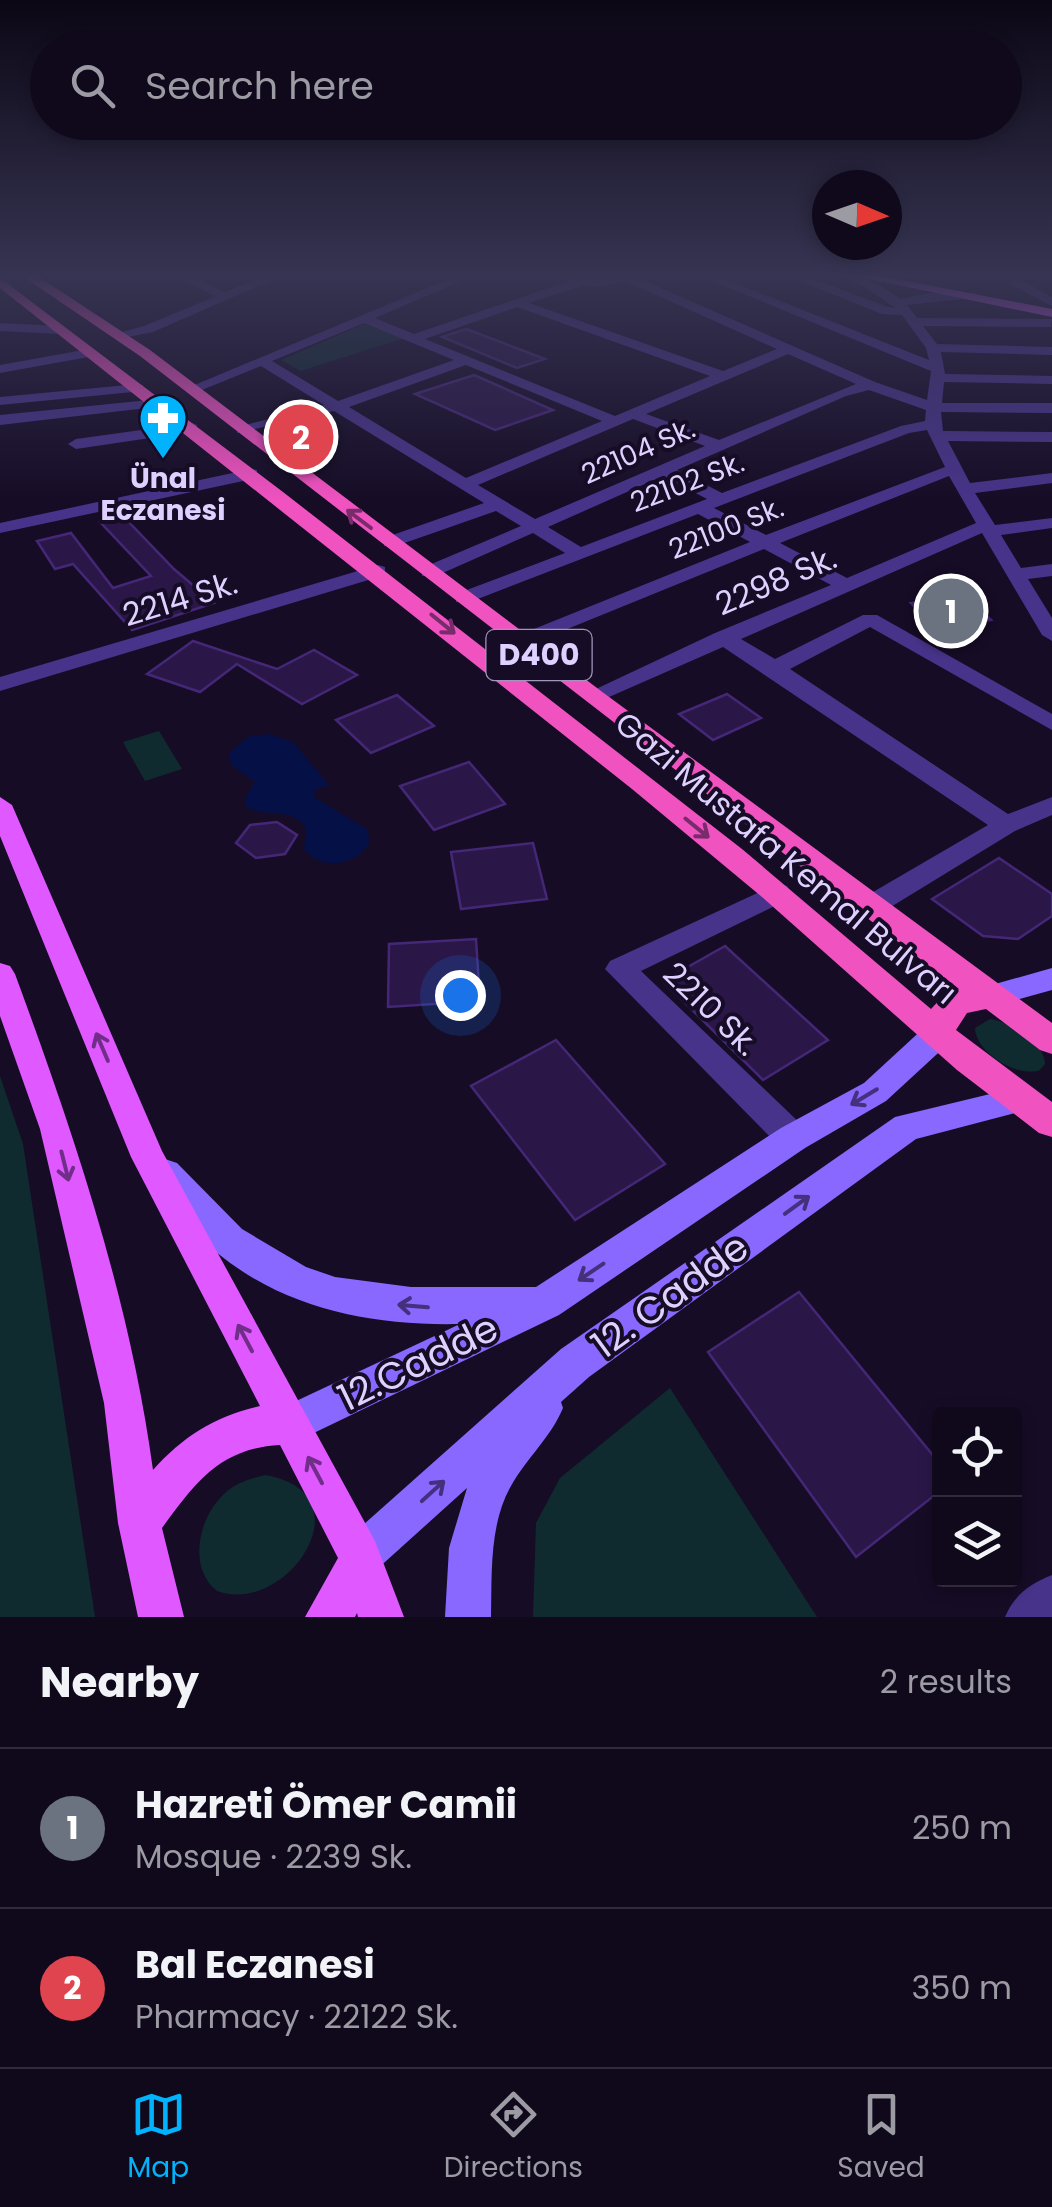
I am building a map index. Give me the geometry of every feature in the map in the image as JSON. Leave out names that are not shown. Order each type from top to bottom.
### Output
[{"type":"highway","name":"Gazi Mustafa Kemal Bulvarı","points":[[84,348],[378,571],[777,893],[938,1034],[1036,1097],[1052,1122]]},
{"type":"highway","name":"Gazi Mustafa Kemal Bulvarı","points":[[147,348],[243,430],[1052,1042]]},
{"type":"highway","points":[[938,1034],[940,1016],[949,1006],[974,996],[991,996]]},
{"type":"main road","points":[[0,805],[148,1156],[360,1556],[381,1617]]},
{"type":"main road","points":[[0,974],[60,1146],[124,1402],[138,1523],[161,1617]]},
{"type":"main road","points":[[991,996],[1052,980]]},
{"type":"main road","name":"12. Cadde","points":[[546,1302],[792,1138],[876,1092],[938,1034]]},
{"type":"main road","name":"12. Cadde","points":[[360,1556],[576,1364],[907,1127],[1036,1097]]},
{"type":"main road","points":[[148,1156],[228,1241],[291,1283],[360,1302],[433,1308],[546,1302]]},
{"type":"main road","name":"12.Cadde","points":[[291,1424],[546,1302]]},
{"type":"main road","points":[[468,1617],[472,1548],[491,1478],[576,1364]]},
{"type":"main road","points":[[138,1523],[196,1452],[227,1433],[260,1424],[291,1424]]},
{"type":"main road","points":[[328,1617],[346,1591],[360,1556]]},
{"type":"street","points":[[0,365],[57,348]]},
{"type":"street","points":[[192,390],[295,348]]},
{"type":"street","points":[[440,348],[615,420]]},
{"type":"street","points":[[646,348],[726,377]]},
{"type":"street","points":[[878,348],[937,374],[1052,380]]},
{"type":"street","points":[[933,348],[937,374],[934,423],[964,489],[1051,630]]},
{"type":"street","points":[[951,348],[1052,351]]},
{"type":"street","points":[[465,484],[788,349],[870,385],[934,423],[1052,437]]},
{"type":"street","points":[[243,430],[340,405],[468,360]]},
{"type":"street","points":[[263,362],[340,405],[578,553]]},
{"type":"street","name":"22104 Sk.","points":[[429,572],[870,385]]},
{"type":"street","points":[[0,401],[138,388]]},
{"type":"street","points":[[0,420],[158,403]]},
{"type":"street","points":[[934,423],[1052,408]]},
{"type":"street","points":[[632,414],[719,446]]},
{"type":"street","name":"22102 Sk.","points":[[464,598],[906,429],[934,423]]},
{"type":"street","points":[[76,444],[192,428]]},
{"type":"street","points":[[664,470],[720,499]]},
{"type":"street","name":"22100 Sk.","points":[[520,641],[931,474],[954,470]]},
{"type":"street","points":[[0,528],[251,474]]},
{"type":"street","points":[[964,489],[1052,478]]},
{"type":"street","points":[[390,542],[498,504]]},
{"type":"street","points":[[698,507],[844,584]]},
{"type":"street","name":"2298 Sk.","points":[[592,696],[844,584],[988,528],[1052,522]]},
{"type":"street","points":[[1016,575],[1052,570]]},
{"type":"street","name":"2214 Sk.","points":[[0,684],[378,571]]},
{"type":"street","points":[[776,668],[870,619],[1052,724]]},
{"type":"street","points":[[722,637],[776,668],[1006,825]]},
{"type":"street","points":[[871,906],[1006,825],[1052,805]]},
{"type":"street","name":"2210 Sk.","points":[[777,893],[620,969],[792,1138]]},
{"type":"street","points":[[1028,1617],[1052,1596]]},
{"type":"green space","points":[[308,348],[371,348],[301,371],[281,360]]},
{"type":"green space","points":[[159,731],[182,769],[145,781],[123,742]]},
{"type":"green space","points":[[990,1019],[1007,1024],[1033,1041],[1045,1064],[1040,1070],[1010,1067],[982,1046],[975,1028]]},
{"type":"green space","points":[[0,1076],[23,1144],[95,1617],[0,1617]]},
{"type":"green space","points":[[670,1388],[817,1617],[533,1617],[536,1523],[560,1478]]},
{"type":"green space","points":[[265,1475],[296,1486],[312,1504],[314,1526],[307,1550],[291,1570],[269,1586],[243,1594],[217,1591],[208,1581],[199,1556],[208,1515],[229,1490]]},
{"type":"shaded area","points":[[268,734],[293,742],[329,785],[315,790],[314,797],[368,830],[369,844],[363,851],[346,861],[319,861],[304,849],[306,828],[300,821],[286,814],[246,807],[246,797],[255,782],[231,765],[229,753],[248,737]]},
{"type":"building","points":[[470,348],[517,348],[545,359],[517,368]]},
{"type":"building","points":[[474,375],[553,410],[495,430],[415,394]]},
{"type":"building","points":[[123,516],[174,569],[214,603],[132,630],[73,564],[55,569],[37,541],[71,533],[113,588],[151,576],[100,522]]},
{"type":"building","points":[[965,595],[991,620],[936,628],[911,603]]},
{"type":"building","points":[[193,641],[277,669],[314,650],[357,675],[302,704],[237,664],[200,692],[147,674]]},
{"type":"building","points":[[727,694],[761,718],[713,740],[679,714]]},
{"type":"building","points":[[397,695],[434,726],[371,753],[336,720]]},
{"type":"building","points":[[469,762],[505,804],[434,830],[400,786]]},
{"type":"building","points":[[277,822],[297,835],[285,854],[256,858],[236,843],[250,825]]},
{"type":"building","points":[[533,843],[547,899],[461,909],[451,852]]},
{"type":"building","points":[[999,858],[1052,894],[1052,916],[1018,939],[983,936],[932,899]]},
{"type":"building","points":[[476,939],[480,1001],[388,1007],[389,944]]},
{"type":"building","points":[[725,946],[828,1040],[763,1080],[663,981]]},
{"type":"building","points":[[556,1040],[665,1164],[575,1220],[471,1086]]},
{"type":"building","points":[[799,1292],[932,1454],[932,1497],[856,1557],[708,1352]]},
{"type":"place","name":"Bal Eczanesi","points":[[301,437]]},
{"type":"place","name":"Ünal Eczanesi","points":[[163,460]]},
{"type":"place","name":"Hazreti Ömer Camii","points":[[951,611]]}]
